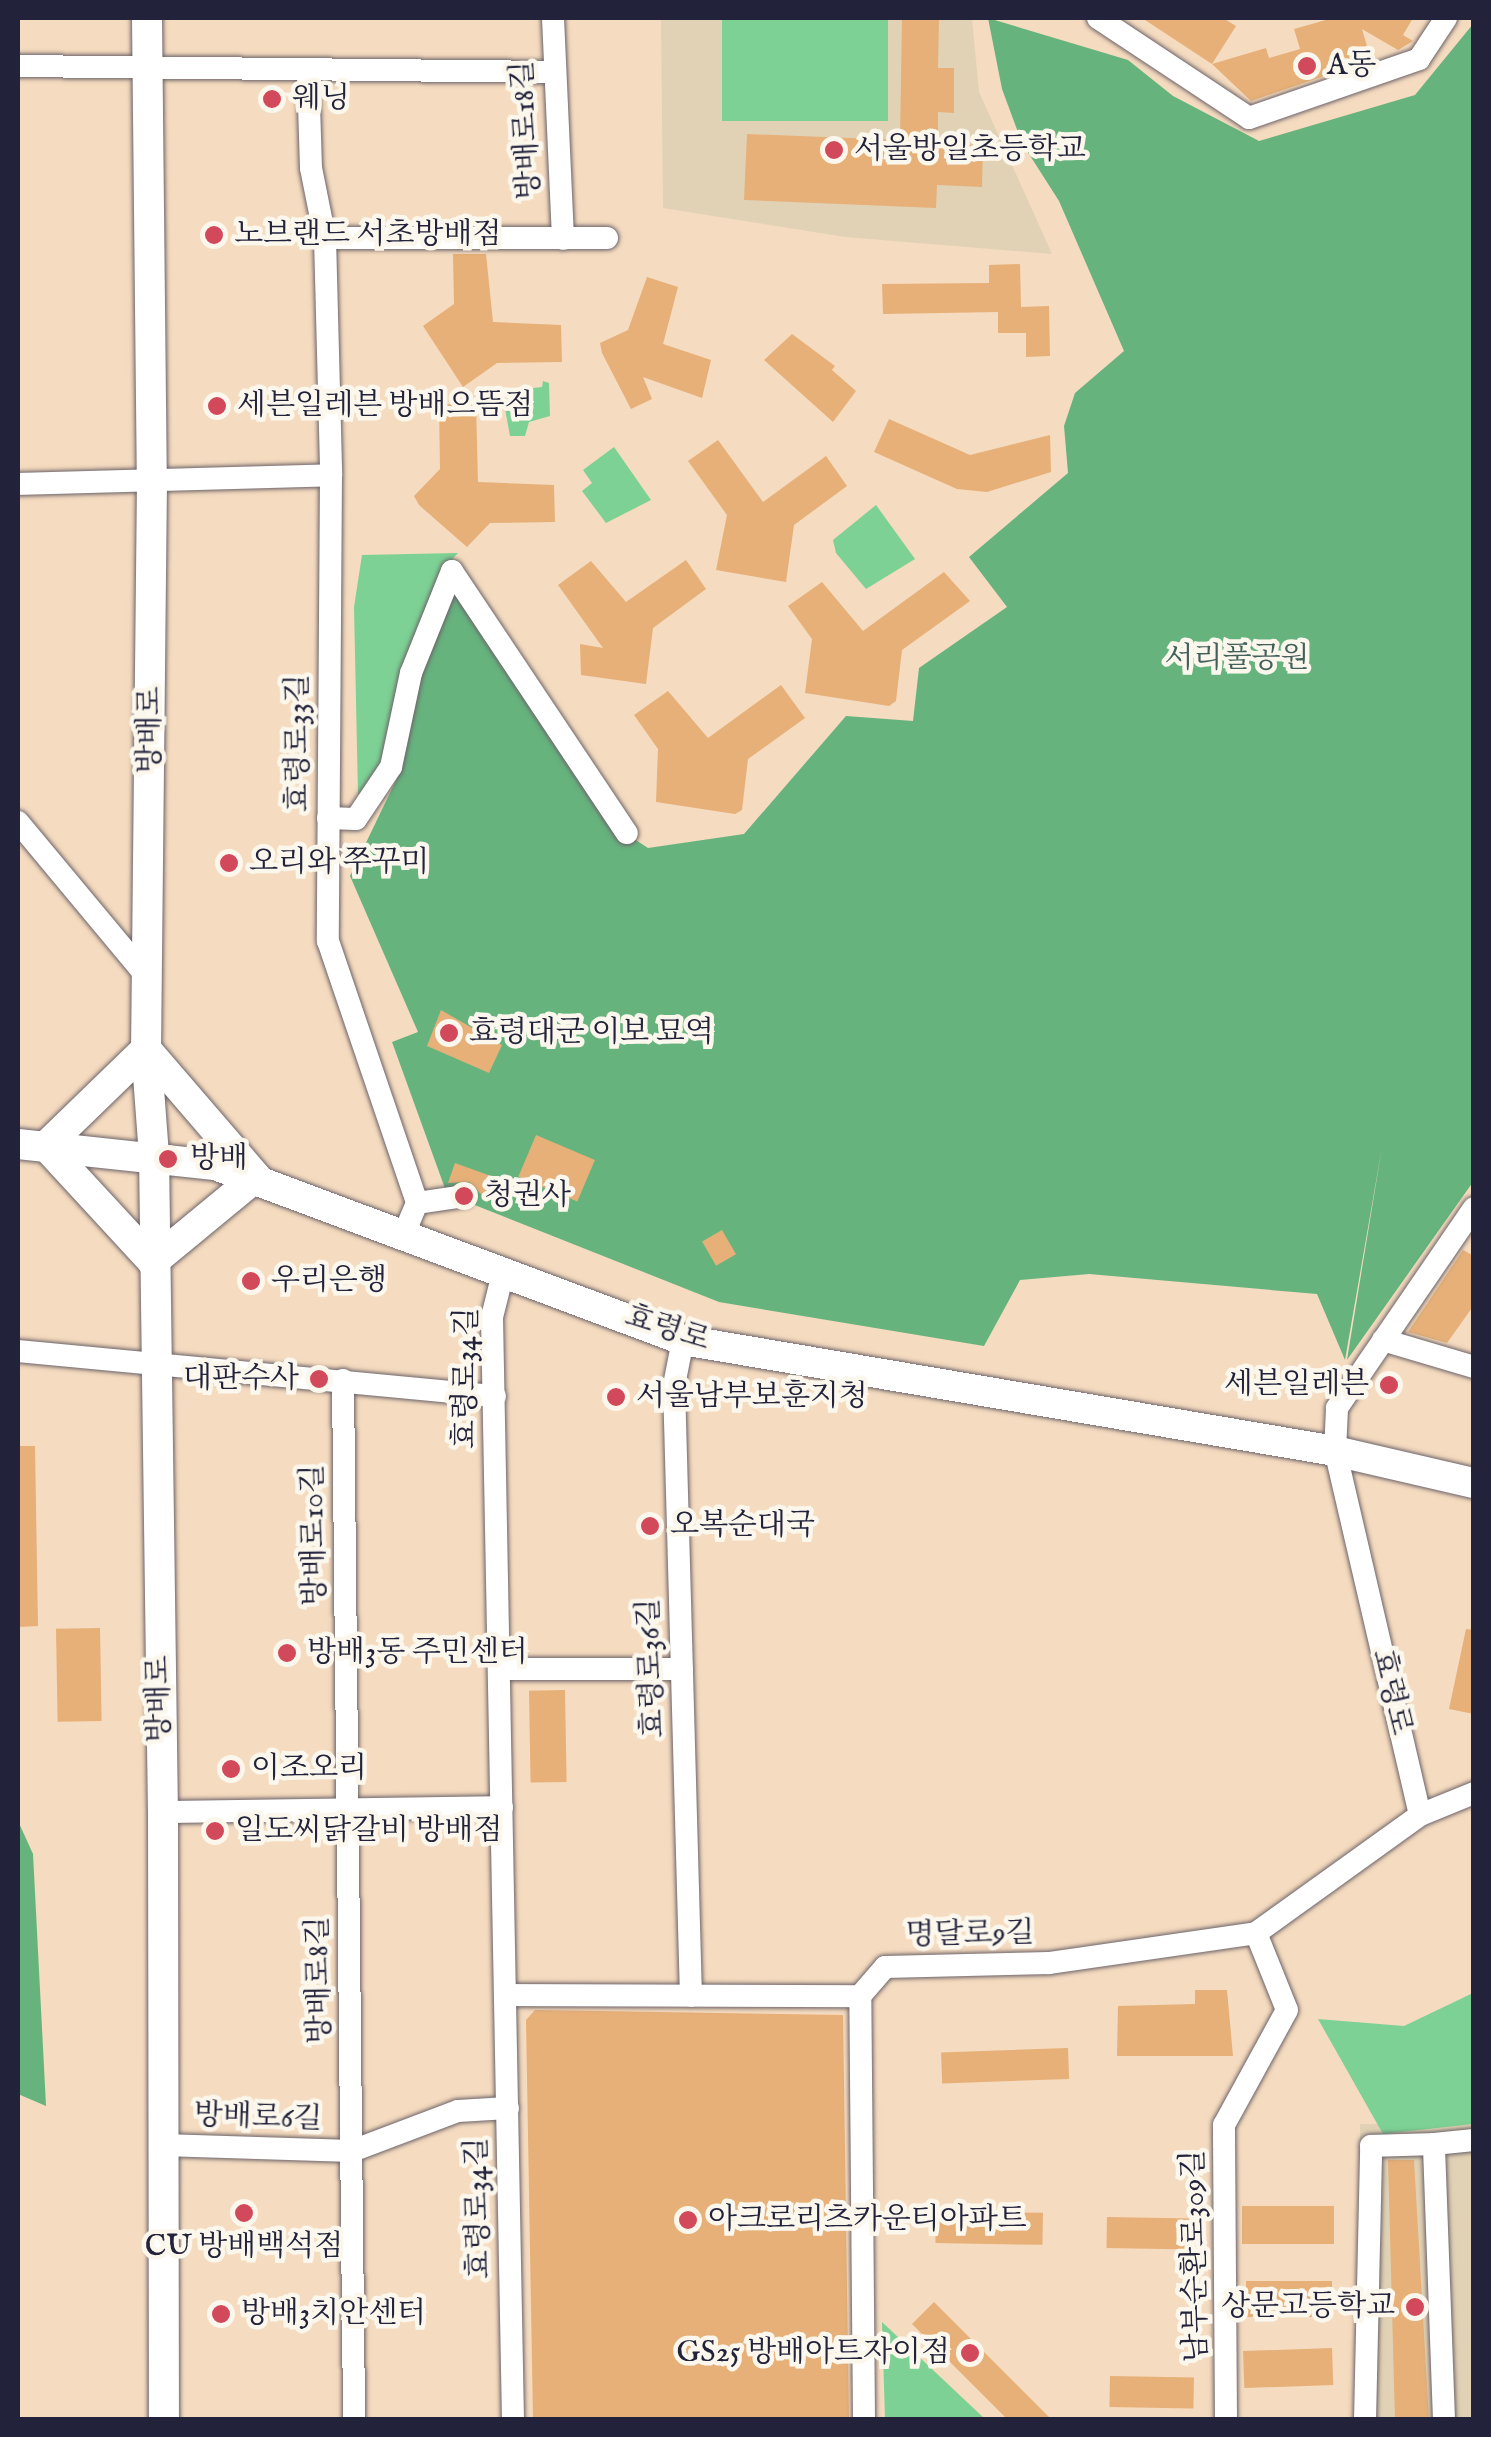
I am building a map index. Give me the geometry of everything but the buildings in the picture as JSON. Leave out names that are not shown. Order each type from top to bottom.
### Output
[{"type":"main road","name":"방배로","points":[[147,18],[152,480],[146,1050],[154,1155],[152,1362],[163,1812],[164,2420]]},
{"type":"main road","points":[[146,1050],[256,1177],[153,1262],[32,1145],[146,1050]]},
{"type":"main road","name":"효령로","points":[[32,1145],[154,1155],[411,1217],[504,1268],[684,1340],[1336,1452],[1474,1483]]},
{"type":"street","name":"방배로18길","points":[[553,18],[562,239]]},
{"type":"street","points":[[1098,18],[1249,118],[1419,59],[1446,18]]},
{"type":"street","points":[[18,66],[308,73],[554,72]]},
{"type":"street","name":"효령로33길","points":[[308,73],[311,168],[325,238],[331,475],[328,941],[411,1217]]},
{"type":"street","points":[[325,238],[606,238]]},
{"type":"street","points":[[18,484],[331,475]]},
{"type":"street","points":[[328,818],[356,819],[391,767],[411,672],[452,571],[627,833]]},
{"type":"street","points":[[18,822],[149,978]]},
{"type":"street","points":[[411,1217],[464,1196]]},
{"type":"street","points":[[1336,1452],[1337,1408],[1473,1210]]},
{"type":"street","name":"효령로34길","points":[[504,1268],[492,1317],[513,2420]]},
{"type":"street","name":"효령로36길","points":[[684,1340],[674,1386],[691,1996]]},
{"type":"street","points":[[1383,1340],[1474,1366]]},
{"type":"street","points":[[18,1351],[495,1396]]},
{"type":"street","name":"방배로10길","points":[[343,1380],[348,1809]]},
{"type":"street","name":"효령로","points":[[1336,1452],[1420,1815]]},
{"type":"street","points":[[499,1668],[682,1669]]},
{"type":"street","name":"명달로9길","points":[[860,1996],[885,1967],[1049,1964],[1256,1933],[1420,1815],[1474,1793]]},
{"type":"street","points":[[163,1812],[502,1807]]},
{"type":"street","name":"방배로8길","points":[[348,1809],[352,2151]]},
{"type":"street","name":"남부순환로309길","points":[[1226,2420],[1224,2125],[1288,2010],[1256,1933]]},
{"type":"street","points":[[506,1995],[860,1996],[864,2420]]},
{"type":"street","name":"방배로6길","points":[[163,2145],[352,2151],[458,2111],[508,2108]]},
{"type":"street","points":[[1365,2420],[1372,2146],[1474,2140]]},
{"type":"street","points":[[1434,2144],[1444,2420]]},
{"type":"street","name":"방배로6길","points":[[352,2151],[354,2420]]},
{"type":"shaded area","name":"서울방일초등학교","points":[[661,18],[972,18],[979,92],[1052,254],[845,237],[663,208]]},
{"type":"shaded area","name":"상문고등학교","points":[[1360,2124],[1473,2124],[1473,2419],[1360,2419]]},
{"type":"green space","points":[[722,18],[888,18],[888,121],[722,121]]},
{"type":"green space","name":"서리풀공원","points":[[988,18],[1128,60],[1173,96],[1259,141],[1415,95],[1473,24],[1473,1182],[1347,1360],[1382,1147],[1345,1360],[1317,1294],[1089,1274],[1020,1280],[984,1346],[719,1302],[447,1194],[392,1042],[418,1032],[350,876],[401,770],[414,673],[453,583],[622,831],[648,848],[744,834],[846,716],[913,721],[919,668],[1007,607],[969,557],[1068,473],[1064,426],[1075,393],[1124,351],[1059,201],[1022,143],[1002,89]]},
{"type":"green space","points":[[543,381],[549,383],[550,416],[529,422],[525,436],[510,436],[504,403],[516,390],[542,387]]},
{"type":"green space","points":[[614,447],[651,500],[606,523],[582,491],[592,483],[583,470]]},
{"type":"green space","points":[[876,505],[915,559],[866,589],[836,553],[833,540]]},
{"type":"green space","points":[[458,553],[442,570],[396,737],[367,795],[358,794],[354,607],[362,555]]},
{"type":"green space","points":[[18,1821],[33,1854],[46,2106],[18,2094]]},
{"type":"green space","points":[[1473,1993],[1473,2124],[1383,2134],[1318,2019],[1404,2026]]},
{"type":"green space","points":[[882,2322],[985,2419],[885,2419]]},
{"type":"place","name":"A동","points":[[1307,66]]},
{"type":"place","name":"웨닝","points":[[272,99]]},
{"type":"place","name":"서울방일초등학교","points":[[834,150]]},
{"type":"place","name":"노브랜드 서초방배점","points":[[214,235]]},
{"type":"place","name":"세븐일레븐 방배으뜸점","points":[[217,406]]},
{"type":"place","name":"오리와 쭈꾸미","points":[[229,863]]},
{"type":"place","name":"효령대군 이보 묘역","points":[[449,1033]]},
{"type":"place","name":"방배","points":[[168,1159]]},
{"type":"place","name":"청권사","points":[[464,1196]]},
{"type":"place","name":"우리은행","points":[[251,1281]]},
{"type":"place","name":"대판수사","points":[[319,1379]]},
{"type":"place","name":"세븐일레븐","points":[[1389,1385]]},
{"type":"place","name":"서울남부보훈지청","points":[[616,1397]]},
{"type":"place","name":"오복순대국","points":[[650,1526]]},
{"type":"place","name":"방배3동 주민센터","points":[[287,1653]]},
{"type":"place","name":"이조오리","points":[[231,1769]]},
{"type":"place","name":"일도씨닭갈비 방배점","points":[[215,1831]]},
{"type":"place","name":"CU 방배백석점","points":[[244,2213]]},
{"type":"place","name":"아크로리츠카운티아파트","points":[[688,2220]]},
{"type":"place","name":"상문고등학교","points":[[1415,2307]]},
{"type":"place","name":"방배3치안센터","points":[[221,2314]]},
{"type":"place","name":"GS25 방배아트자이점","points":[[970,2353]]}]
